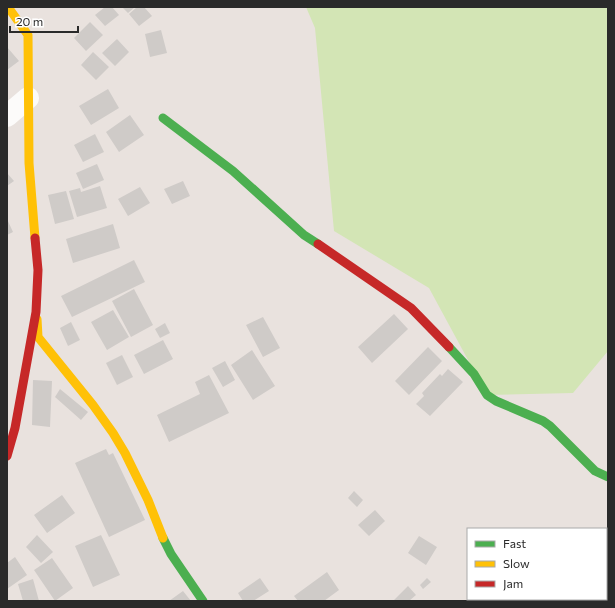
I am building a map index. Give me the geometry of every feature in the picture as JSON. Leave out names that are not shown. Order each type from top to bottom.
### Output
[{"type":"street","points":[[8,7],[28,34],[29,163],[38,270],[36,312],[38,337],[93,405],[113,433],[138,478],[164,542],[203,601]]},
{"type":"street","points":[[7,116],[28,98]]},
{"type":"street","points":[[163,118],[233,171],[304,235],[411,308],[474,374],[487,395],[496,401],[543,421],[596,471],[608,477]]},
{"type":"street","points":[[7,456],[15,428],[36,312]]},
{"type":"green space","points":[[306,7],[608,7],[608,351],[573,393],[487,395],[429,288],[334,231],[315,28]]},
{"type":"building","points":[[105,7],[112,7],[119,15],[105,26],[95,15]]},
{"type":"building","points":[[122,7],[135,7],[128,13]]},
{"type":"building","points":[[137,7],[144,7],[152,16],[139,26],[129,14]]},
{"type":"building","points":[[90,22],[103,35],[86,51],[74,38]]},
{"type":"building","points":[[161,30],[167,53],[150,57],[145,34]]},
{"type":"building","points":[[117,39],[129,52],[115,66],[102,53]]},
{"type":"building","points":[[7,47],[19,61],[7,70]]},
{"type":"building","points":[[93,52],[109,67],[96,80],[81,65]]},
{"type":"building","points":[[108,89],[119,108],[91,125],[79,106]]},
{"type":"building","points":[[130,115],[144,135],[119,152],[106,132]]},
{"type":"building","points":[[95,134],[104,152],[83,162],[74,145]]},
{"type":"building","points":[[97,164],[104,180],[83,189],[76,173]]},
{"type":"building","points":[[7,173],[14,181],[7,186]]},
{"type":"building","points":[[183,181],[190,196],[172,204],[164,189]]},
{"type":"building","points":[[100,186],[107,208],[77,217],[69,191],[80,188],[81,192]]},
{"type":"building","points":[[140,187],[150,203],[128,216],[118,199]]},
{"type":"building","points":[[66,191],[74,219],[55,224],[48,195]]},
{"type":"building","points":[[7,219],[13,232],[7,235]]},
{"type":"building","points":[[113,224],[120,248],[73,263],[66,239]]},
{"type":"building","points":[[134,260],[145,282],[72,317],[61,296]]},
{"type":"building","points":[[134,289],[153,325],[131,337],[112,301]]},
{"type":"building","points":[[113,310],[129,337],[107,350],[91,322]]},
{"type":"building","points":[[394,314],[408,329],[372,363],[358,347]]},
{"type":"building","points":[[263,317],[280,348],[263,357],[246,325]]},
{"type":"building","points":[[71,322],[80,340],[68,346],[60,328]]},
{"type":"building","points":[[165,323],[170,333],[160,338],[155,329]]},
{"type":"building","points":[[163,340],[173,359],[144,374],[134,355]]},
{"type":"building","points":[[428,347],[442,361],[409,395],[395,381]]},
{"type":"building","points":[[252,350],[275,386],[253,400],[231,365]]},
{"type":"building","points":[[122,355],[133,377],[117,385],[106,363]]},
{"type":"building","points":[[225,361],[235,380],[223,387],[212,368]]},
{"type":"building","points":[[448,369],[463,382],[430,416],[416,404],[424,396],[422,393],[440,374],[442,376]]},
{"type":"building","points":[[209,375],[229,413],[169,442],[157,415],[200,394],[195,382]]},
{"type":"building","points":[[33,380],[52,381],[50,427],[32,425]]},
{"type":"building","points":[[60,389],[88,412],[81,420],[55,397]]},
{"type":"building","points":[[106,449],[109,455],[113,453],[145,520],[109,537],[75,463]]},
{"type":"building","points":[[354,491],[363,500],[357,507],[348,498]]},
{"type":"building","points":[[62,495],[75,513],[47,533],[34,515]]},
{"type":"building","points":[[375,510],[385,521],[369,536],[358,525]]},
{"type":"building","points":[[37,535],[53,552],[41,563],[26,547]]},
{"type":"building","points":[[101,535],[120,575],[93,587],[75,546]]},
{"type":"building","points":[[419,536],[437,547],[426,565],[408,553]]},
{"type":"building","points":[[15,557],[27,575],[7,589],[7,563]]},
{"type":"building","points":[[52,558],[73,588],[55,601],[34,570]]},
{"type":"building","points":[[327,572],[339,590],[324,601],[298,601],[294,596]]},
{"type":"building","points":[[260,578],[269,591],[253,601],[243,601],[238,593]]},
{"type":"building","points":[[427,578],[431,582],[423,589],[420,585]]},
{"type":"building","points":[[33,579],[39,601],[23,601],[18,584]]},
{"type":"building","points":[[408,586],[416,595],[409,601],[393,601]]},
{"type":"building","points":[[183,591],[191,601],[169,601]]},
{"type":"traffic: fast","points":[[163,118],[233,171],[304,235],[318,244]]},
{"type":"traffic: fast","points":[[449,347],[474,374],[487,395],[496,401],[543,421],[550,426],[595,471],[608,477]]},
{"type":"traffic: fast","points":[[163,538],[171,554],[203,601]]},
{"type":"traffic: slow","points":[[8,7],[28,35],[29,163],[35,238]]},
{"type":"traffic: slow","points":[[37,319],[38,337],[93,405],[125,453],[148,500],[163,538]]},
{"type":"traffic: jam","points":[[7,456],[15,428],[36,312],[38,270],[35,238]]},
{"type":"traffic: jam","points":[[318,244],[411,308],[449,347]]}]
